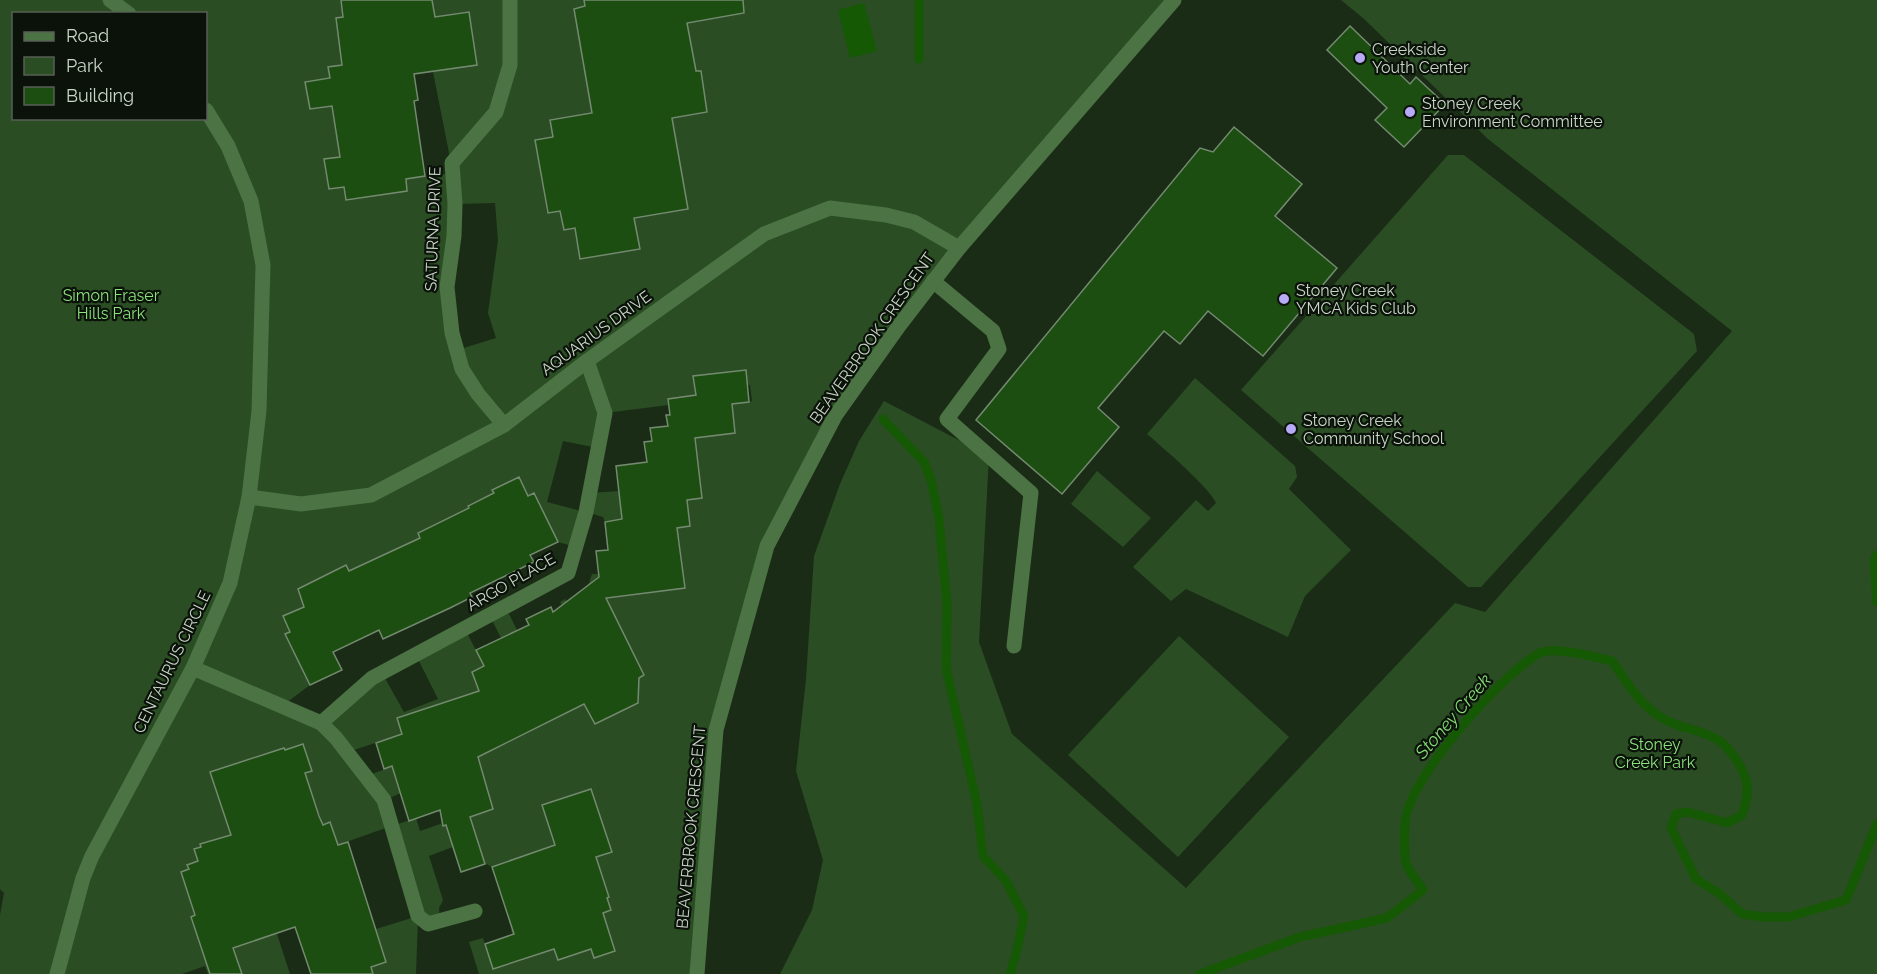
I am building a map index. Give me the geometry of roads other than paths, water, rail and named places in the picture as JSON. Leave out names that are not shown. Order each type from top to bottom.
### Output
[{"type":"street","points":[[110,0],[126,12]]},
{"type":"street","name":"SATURNA DRIVE","points":[[504,425],[478,394],[462,369],[452,333],[447,287],[454,236],[455,204],[452,163],[496,112],[510,65],[510,0]]},
{"type":"street","name":"BEAVERBROOK CRESCENT","points":[[697,974],[716,730],[767,546],[835,416],[933,281],[1174,0]]},
{"type":"street","name":"CENTAURUS CIRCLE","points":[[57,974],[83,878],[92,856],[193,668],[230,583],[249,497],[260,411],[263,265],[251,201],[228,146],[207,112]]},
{"type":"street","name":"AQUARIUS DRIVE","points":[[249,497],[301,504],[371,495],[504,425],[587,361],[764,234],[830,208],[885,214],[914,222],[959,248]]},
{"type":"street","points":[[933,281],[993,331],[999,349],[947,419],[1031,493],[1014,646]]},
{"type":"street","name":"ARGO PLACE","points":[[321,723],[372,678],[568,573],[586,512],[605,413],[587,361]]},
{"type":"street","points":[[193,668],[321,723],[336,738],[384,800],[418,916],[428,924],[475,911]]},
{"type":"waterway","points":[[919,0],[919,59]]},
{"type":"waterway","points":[[883,419],[924,462],[931,480],[939,518],[947,605],[946,668],[977,804],[983,856],[1006,881],[1024,916],[1010,974]]},
{"type":"waterway","name":"Stoney Creek","points":[[1877,555],[1874,561],[1877,602]]},
{"type":"waterway","name":"Stoney Creek","points":[[1200,974],[1300,937],[1387,918],[1423,890],[1409,870],[1405,859],[1405,821],[1412,799],[1441,752],[1461,727],[1504,681],[1524,664],[1546,651],[1575,653],[1612,661],[1649,709],[1663,719],[1715,738],[1731,753],[1741,767],[1746,781],[1747,798],[1742,815],[1727,823],[1688,812],[1676,814],[1671,828],[1696,879],[1720,894],[1742,914],[1788,917],[1846,900],[1877,824]]},
{"type":"place","name":"Creekside Youth Center","points":[[1360,58]]},
{"type":"place","name":"Stoney Creek Environment Committee","points":[[1410,112]]},
{"type":"place","name":"Stoney Creek YMCA Kids Club","points":[[1284,299]]},
{"type":"place","name":"Stoney Creek Community School","points":[[1291,429]]},
{"type":"park label","name":"Simon Fraser Hills Park","points":[[111,304]]},
{"type":"park label","name":"Stoney Creek Park","points":[[1655,753]]}]
